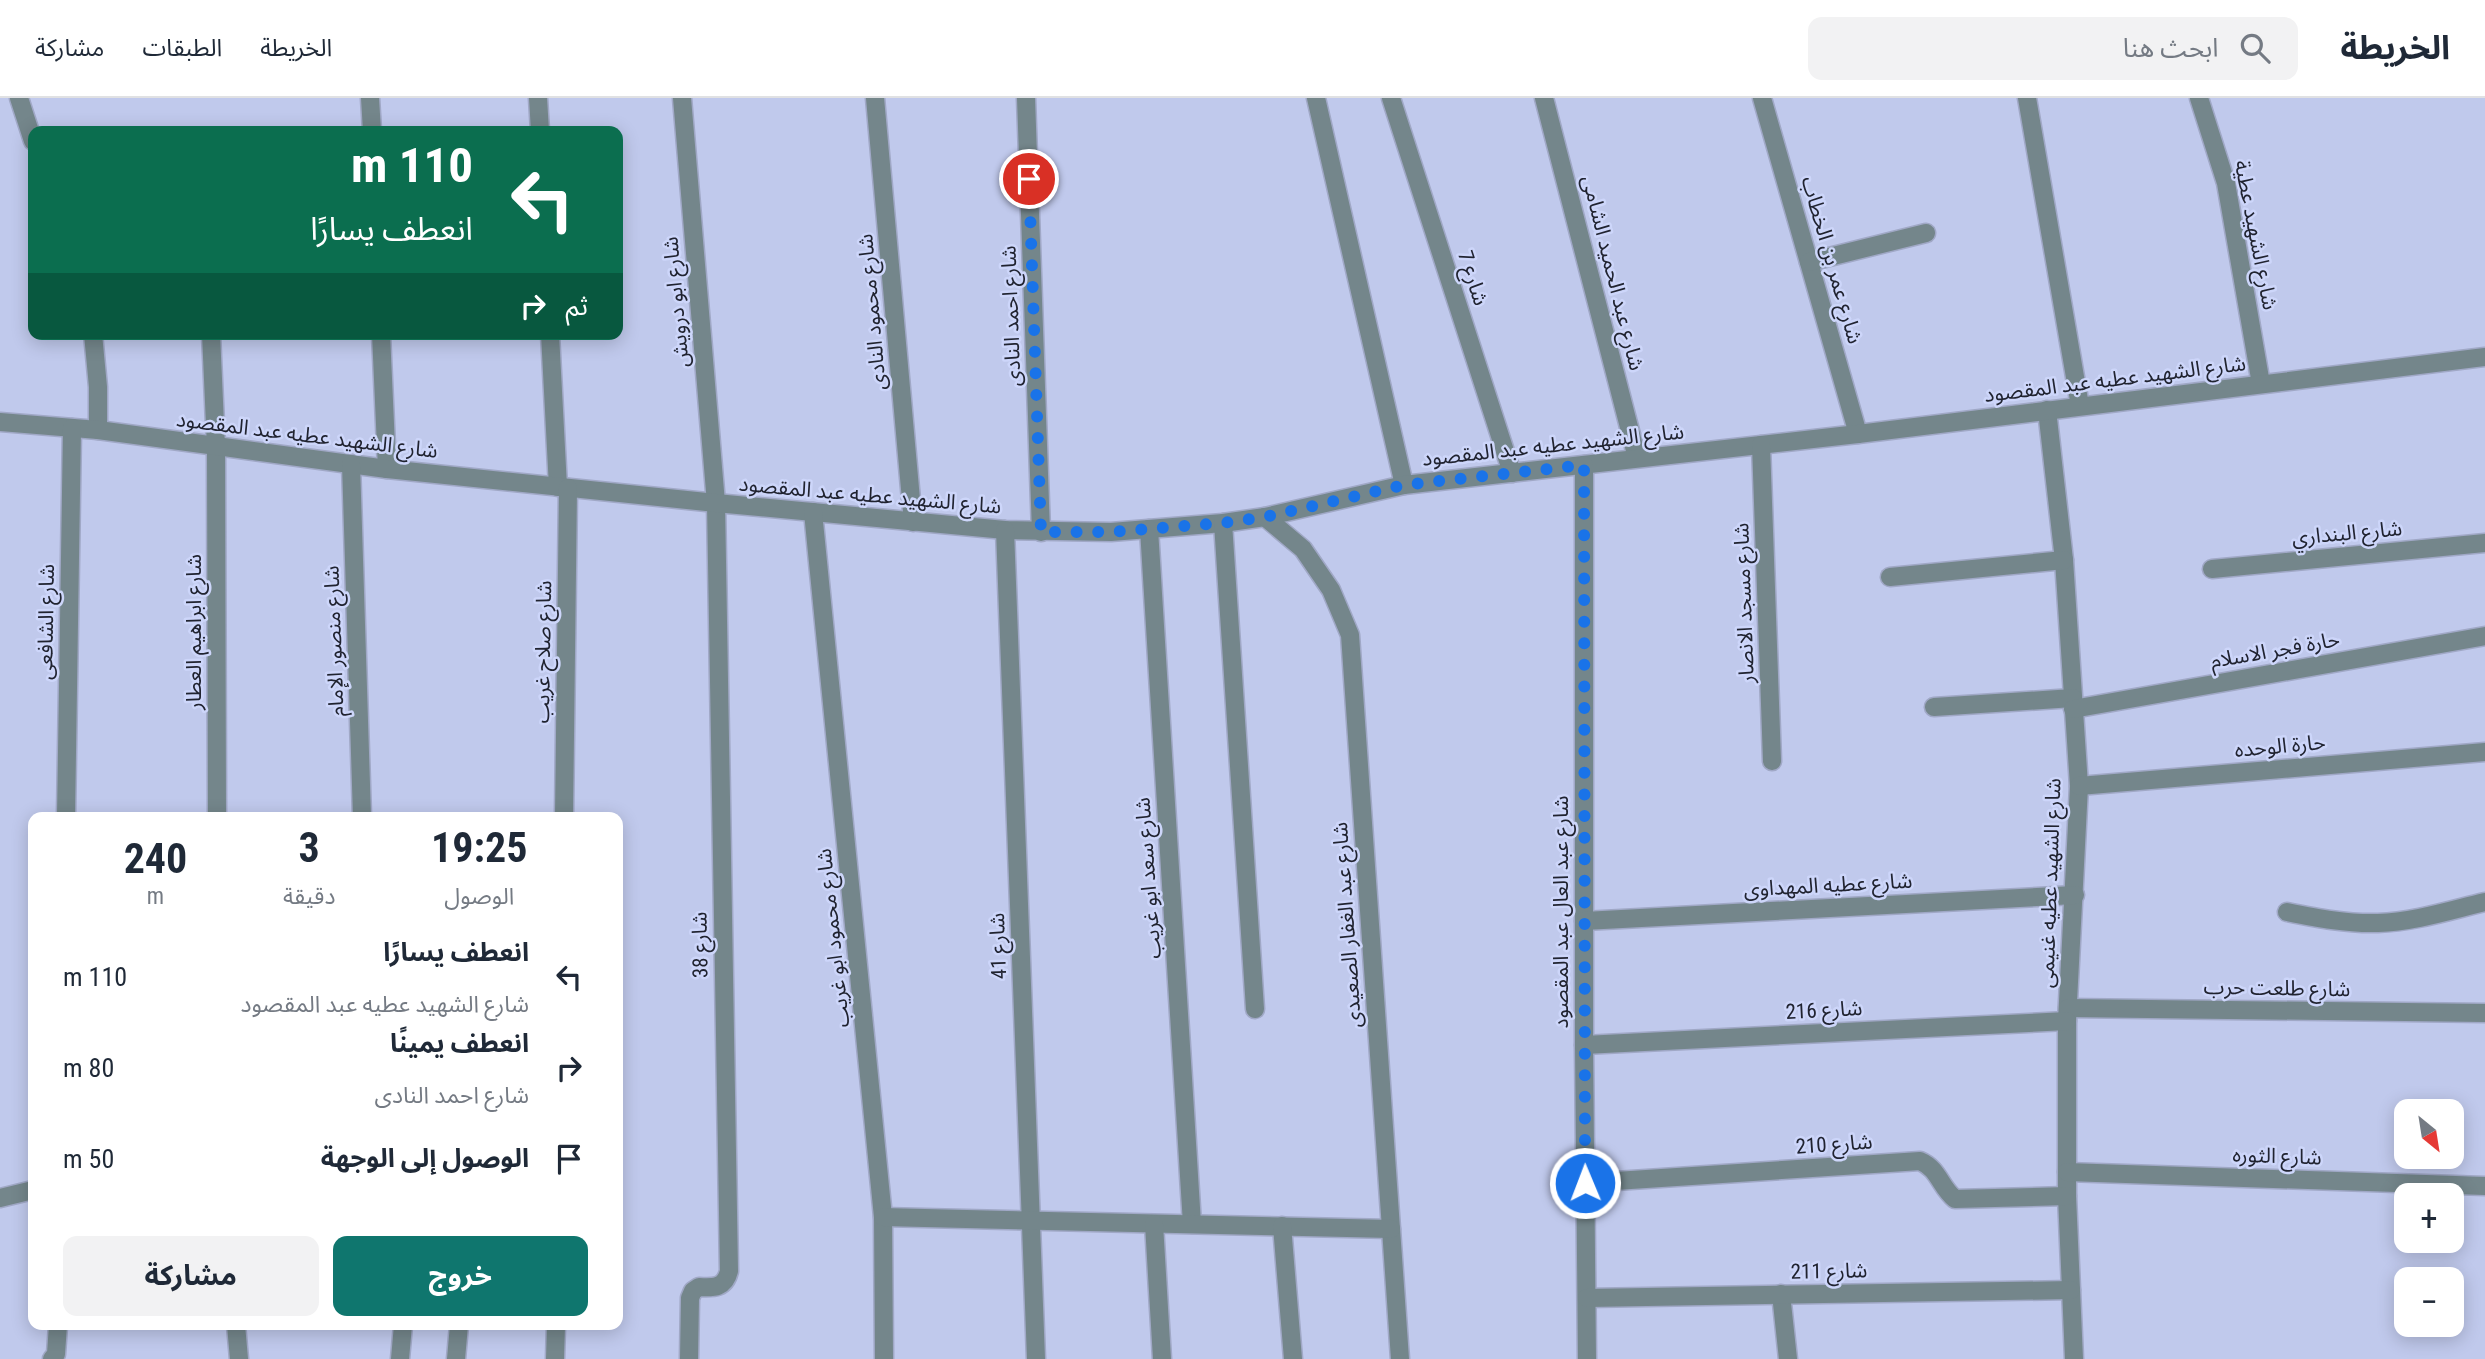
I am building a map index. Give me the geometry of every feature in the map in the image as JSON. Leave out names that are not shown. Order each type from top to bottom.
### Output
[{"type":"street","points":[[19,98],[28,126]]},
{"type":"street","points":[[370,98],[372,126]]},
{"type":"street","points":[[538,98],[540,126]]},
{"type":"street","name":"شارع ابو درويش","points":[[682,98],[716,503]]},
{"type":"street","name":"شارع محمود النادى","points":[[875,98],[913,522]]},
{"type":"street","name":"شارع احمد النادى","points":[[1026,98],[1041,532]]},
{"type":"street","points":[[1316,98],[1404,485]]},
{"type":"street","name":"شارع 7","points":[[1391,98],[1512,472]]},
{"type":"street","name":"شارع عبد الحميد الشامى","points":[[1544,98],[1637,458]]},
{"type":"street","name":"شارع عمر بن الخطاب","points":[[1762,98],[1858,434]]},
{"type":"street","points":[[2027,98],[2080,406]]},
{"type":"street","name":"شارع الشهيد عطية","points":[[2199,98],[2226,183],[2261,384]]},
{"type":"street","points":[[1809,262],[1926,233]]},
{"type":"street","points":[[94,340],[99,387],[99,430]]},
{"type":"street","name":"شارع ابراهيم العطار","points":[[211,340],[216,447],[218,812]]},
{"type":"street","points":[[381,340],[387,469]]},
{"type":"street","name":"شارع صلاح غريب","points":[[551,340],[563,487],[564,812]]},
{"type":"street","name":"شارع الشهيد عطيه عبد المقصود","points":[[0,422],[99,430],[387,469],[913,522],[1041,532],[1150,530],[1265,517],[1404,485],[1858,434],[2485,357]]},
{"type":"street","name":"شارع الشهيد عطيه غنيمى","points":[[2047,410],[2064,560],[2079,786],[2068,1014],[2067,1196],[2074,1359]]},
{"type":"street","name":"شارع الشافعى","points":[[66,812],[72,428]]},
{"type":"street","name":"شارع مسجد الانصار","points":[[1762,445],[1772,761]]},
{"type":"street","name":"شارع منصور الإمام","points":[[351,464],[362,812]]},
{"type":"street","name":"شارع عبد العال عبد المقصود","points":[[1584,465],[1587,1359]]},
{"type":"street","name":"شارع 38","points":[[689,1359],[690,1298],[693,1291],[699,1287],[714,1288],[722,1285],[729,1271],[716,503]]},
{"type":"street","name":"شارع محمود ابو غريب","points":[[813,512],[883,1217],[884,1359]]},
{"type":"street","name":"شارع عبد الغفار الصعيدى","points":[[1265,517],[1303,549],[1331,590],[1350,635],[1400,1359]]},
{"type":"street","points":[[1223,523],[1255,1009]]},
{"type":"street","name":"شارع 41","points":[[1005,530],[1036,1359]]},
{"type":"street","name":"شارع سعد ابو غريب","points":[[1150,530],[1192,1224]]},
{"type":"street","name":"شارع البنداري","points":[[2213,569],[2485,543]]},
{"type":"street","points":[[1889,577],[2064,560]]},
{"type":"street","name":"حارة فجر الاسلام","points":[[1934,707],[2073,704],[2485,636]]},
{"type":"street","name":"حارة الوحده","points":[[2079,786],[2485,751]]},
{"type":"street","name":"شارع عطيه المهداوى","points":[[1584,921],[2075,895]]},
{"type":"street","points":[[2287,912],[2333,922],[2380,923],[2427,916],[2485,902]]},
{"type":"street","name":"شارع طلعت حرب","points":[[2068,1014],[2485,1013]]},
{"type":"street","name":"شارع 216","points":[[1584,1045],[2068,1014]]},
{"type":"street","name":"شارع 210","points":[[1585,1183],[1920,1161],[1934,1169],[1942,1185],[1955,1199],[2067,1196]]},
{"type":"street","name":"شارع الثوره","points":[[2067,1172],[2485,1186]]},
{"type":"street","points":[[0,1198],[28,1191]]},
{"type":"street","points":[[883,1217],[1391,1229]]},
{"type":"street","points":[[1154,1224],[1163,1359]]},
{"type":"street","points":[[1282,1227],[1293,1359]]},
{"type":"street","name":"شارع 211","points":[[1587,1298],[2071,1290]]},
{"type":"street","points":[[1781,1294],[1788,1359]]},
{"type":"street","points":[[236,1330],[239,1359]]},
{"type":"street","points":[[400,1359],[403,1330]]},
{"type":"street","points":[[456,1359],[458,1330]]},
{"type":"street","points":[[555,1359],[556,1330]]},
{"type":"street","points":[[52,1359],[56,1354],[58,1331]]},
{"type":"route","points":[[1029,179],[1041,532],[1111,532],[1223,523],[1265,517],[1404,485],[1584,465],[1585,1183]]}]
